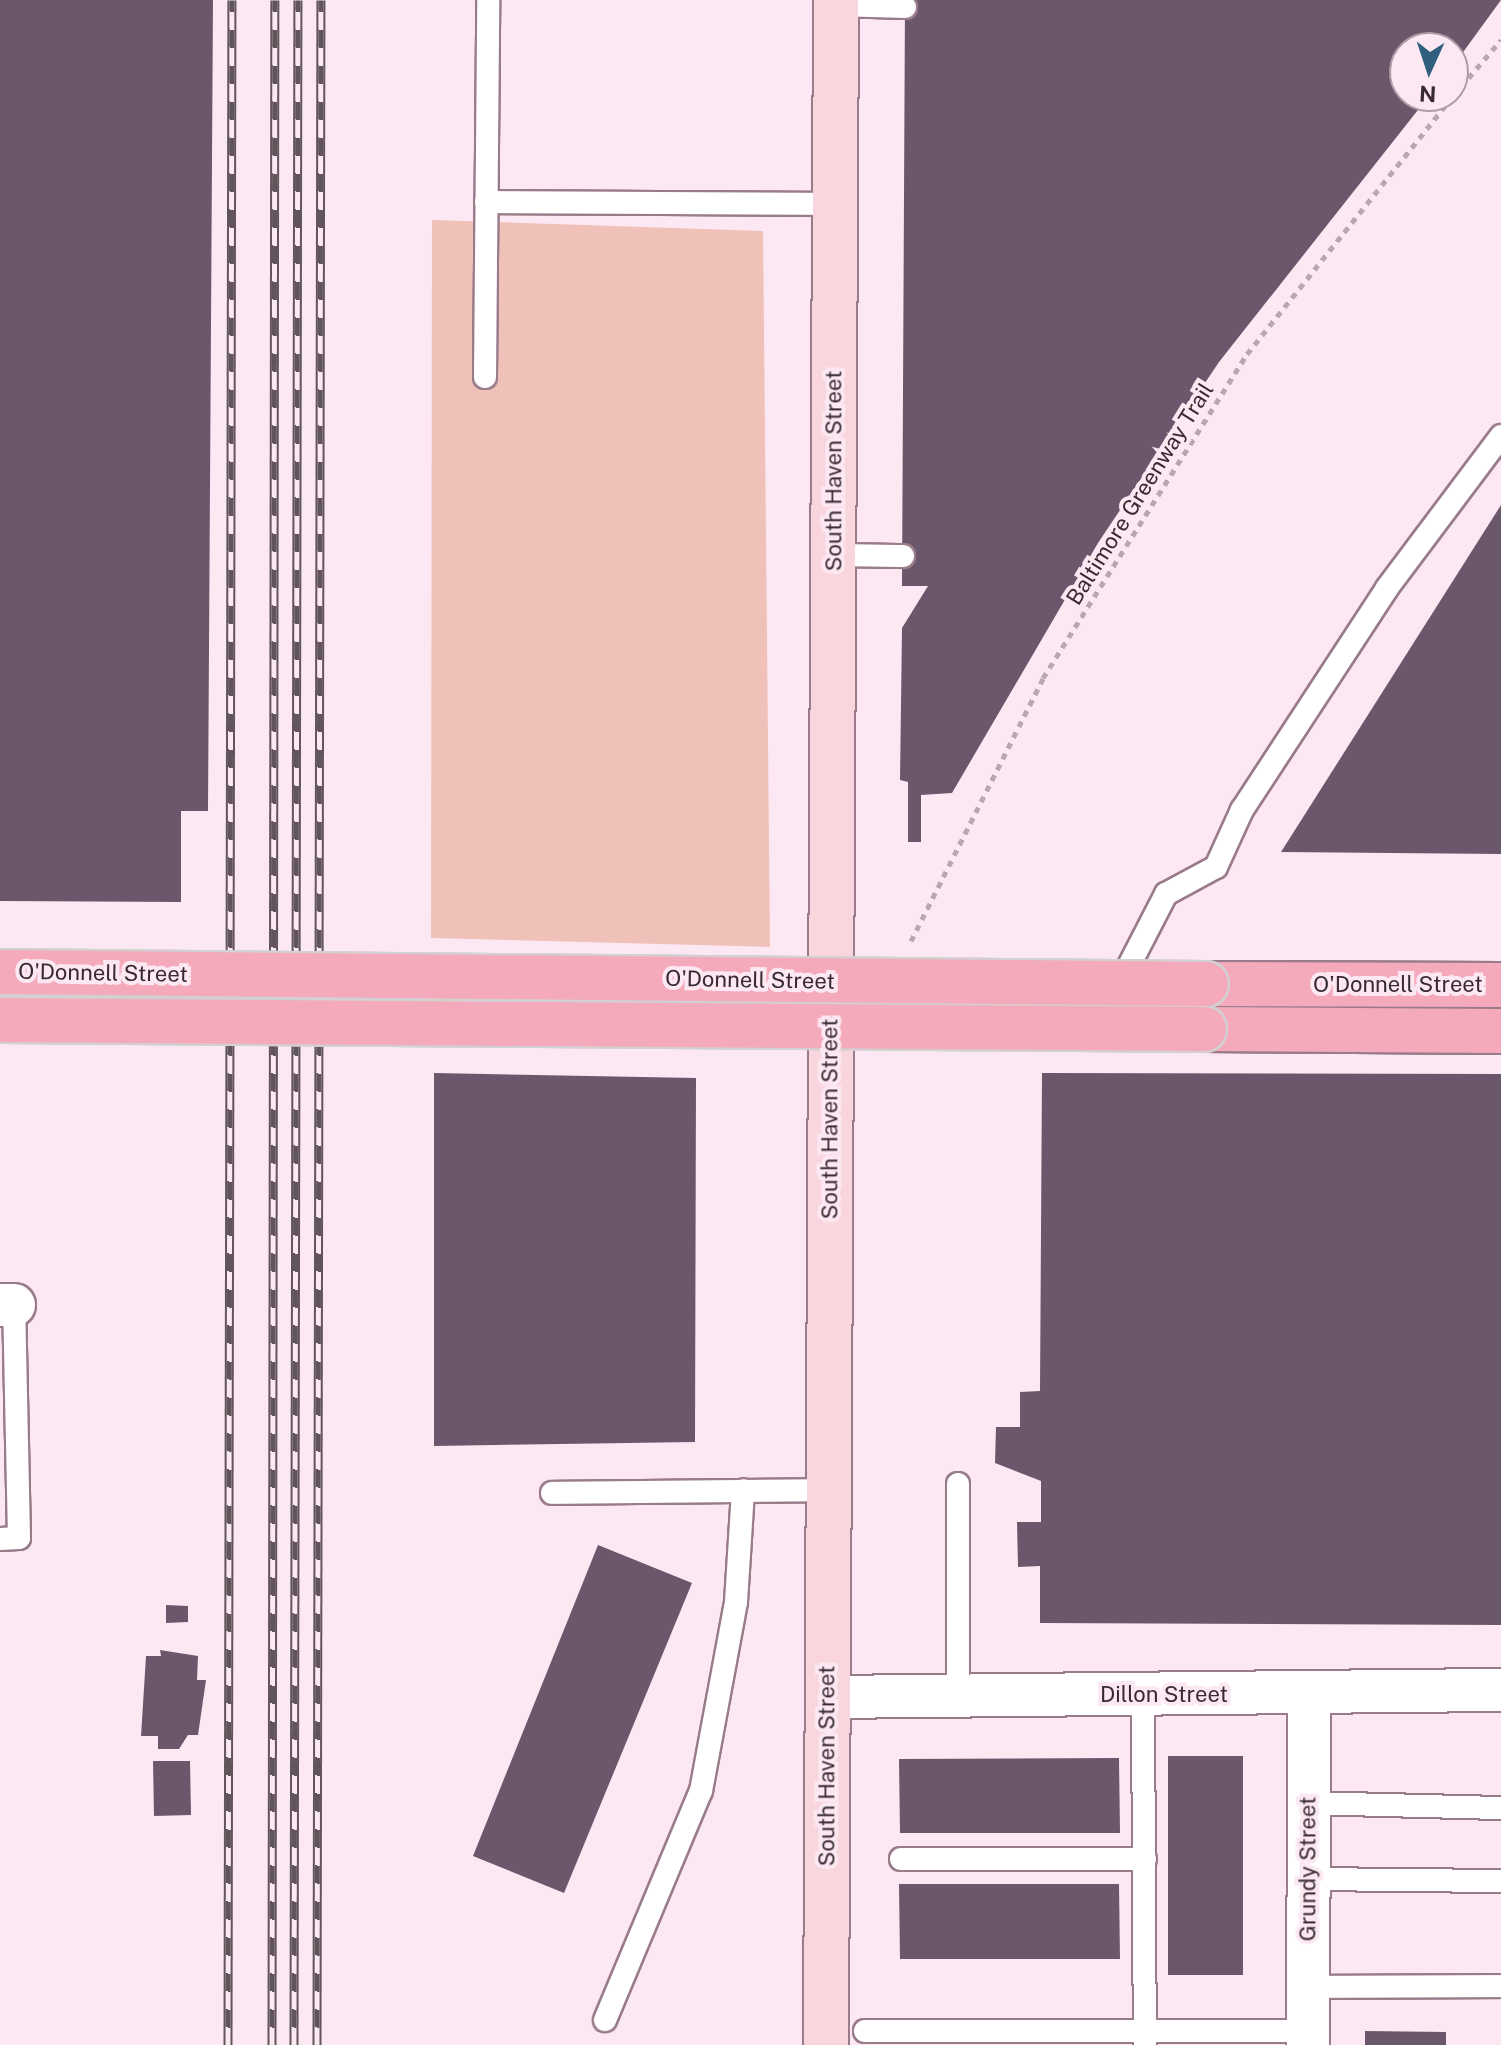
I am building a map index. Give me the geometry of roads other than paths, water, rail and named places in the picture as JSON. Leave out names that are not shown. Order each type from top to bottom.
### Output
[{"type":"main road","name":"O'Donnell Street","points":[[0,972],[1501,985]]},
{"type":"main road","name":"O'Donnell Street","points":[[0,1020],[1501,1031]]},
{"type":"street","name":"South Haven Street","points":[[836,2],[827,1697],[846,2038]]},
{"type":"street","name":"O'Donnell Street","points":[[0,1006],[831,1020]]},
{"type":"street","name":"Dillon Street","points":[[827,1697],[1501,1690]]},
{"type":"street","name":"Grundy Street","points":[[1308,2038],[1309,1694]]},
{"type":"lane","points":[[485,377],[488,0]]},
{"type":"lane","points":[[836,2],[905,7]]},
{"type":"lane","points":[[486,202],[835,204]]},
{"type":"lane","points":[[831,1020],[1101,1020],[1166,894],[1216,867],[1242,810],[1379,601],[1501,436]]},
{"type":"lane","points":[[833,555],[903,556]]},
{"type":"lane","points":[[0,1539],[19,1538],[7,1305]]},
{"type":"lane","points":[[958,1484],[958,1697]]},
{"type":"lane","points":[[605,2020],[701,1791],[736,1602],[743,1490]]},
{"type":"lane","points":[[552,1493],[828,1490]]},
{"type":"lane","points":[[1143,1695],[1145,2039]]},
{"type":"lane","points":[[1308,1803],[1501,1808]]},
{"type":"lane","points":[[901,1859],[1145,1859]]},
{"type":"lane","points":[[1308,1879],[1501,1881]]},
{"type":"lane","points":[[1308,1987],[1501,1986]]},
{"type":"lane","points":[[846,2038],[1308,2038]]},
{"type":"railway","points":[[228,2045],[232,0]]},
{"type":"railway","points":[[272,2045],[275,0]]},
{"type":"railway","points":[[294,2045],[298,0]]},
{"type":"railway","points":[[317,2045],[321,0]]}]
